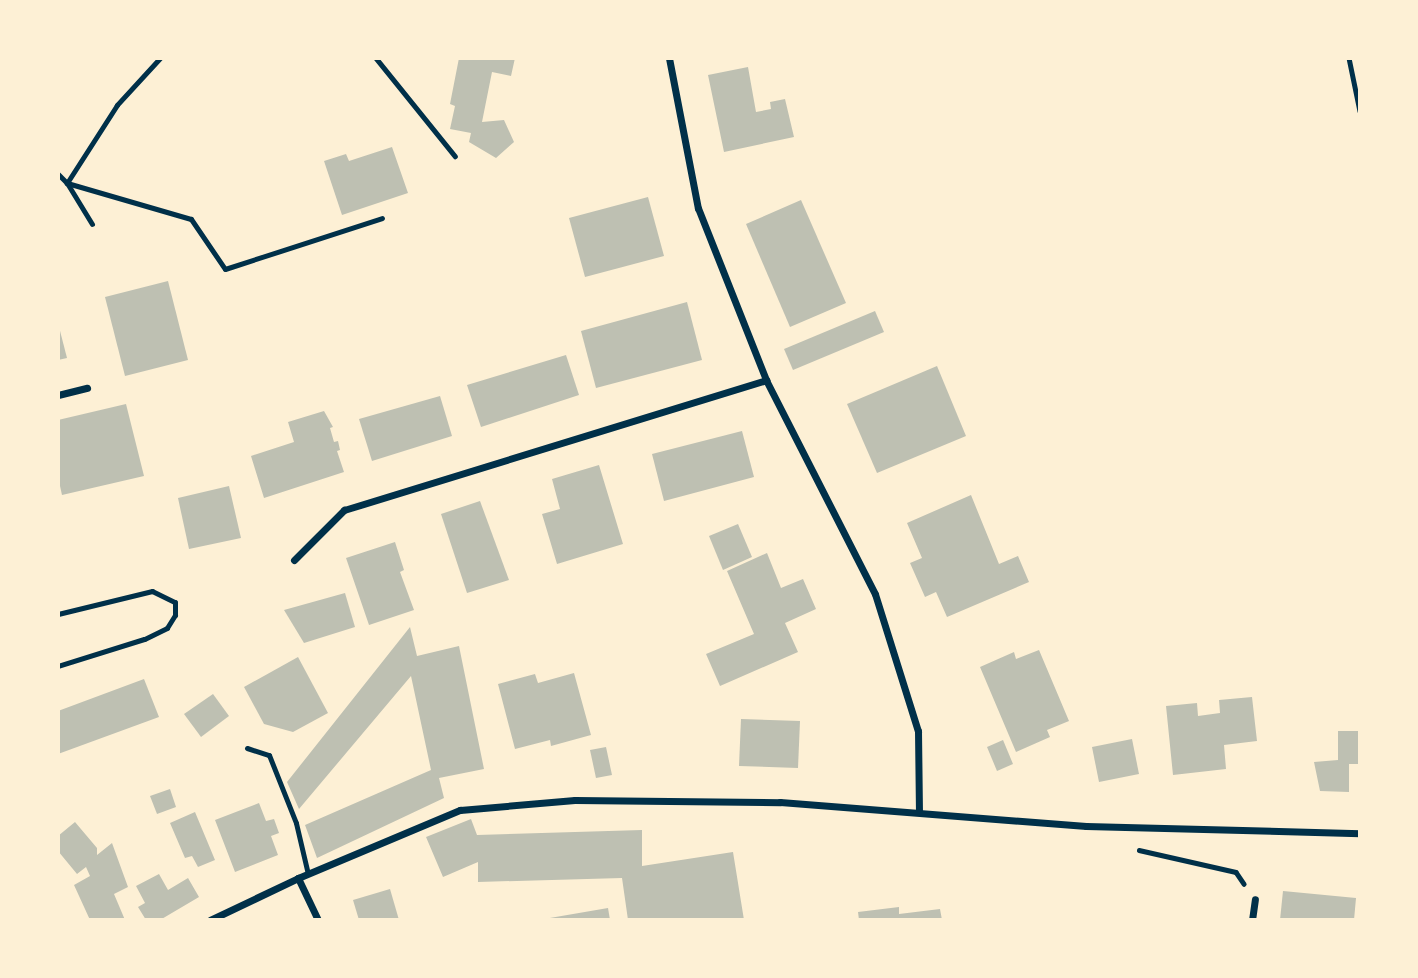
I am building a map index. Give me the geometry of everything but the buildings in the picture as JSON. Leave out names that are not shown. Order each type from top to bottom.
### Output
[{"type":"street","points":[[669,58],[698,208],[766,380],[875,594],[918,731],[919,811]]},
{"type":"street","points":[[294,560],[344,510],[766,380]]},
{"type":"street","points":[[58,394],[87,388]]},
{"type":"street","points":[[210,920],[298,878],[460,810],[575,800],[780,802],[1086,826],[1360,833]]},
{"type":"street","points":[[298,878],[318,920]]},
{"type":"street","points":[[1252,920],[1255,899]]},
{"type":"lane","points":[[67,183],[117,105],[160,58]]},
{"type":"lane","points":[[58,174],[67,183],[92,224]]},
{"type":"lane","points":[[67,183],[191,219],[225,269],[382,218]]},
{"type":"lane","points":[[58,614],[152,591],[175,603],[175,615],[167,628],[144,639],[58,666]]},
{"type":"lane","points":[[247,748],[269,755],[296,823],[308,874]]},
{"type":"path","points":[[376,58],[456,156]]},
{"type":"path","points":[[1349,58],[1360,111]]},
{"type":"path","points":[[1129,848],[1236,872],[1255,899]]}]
